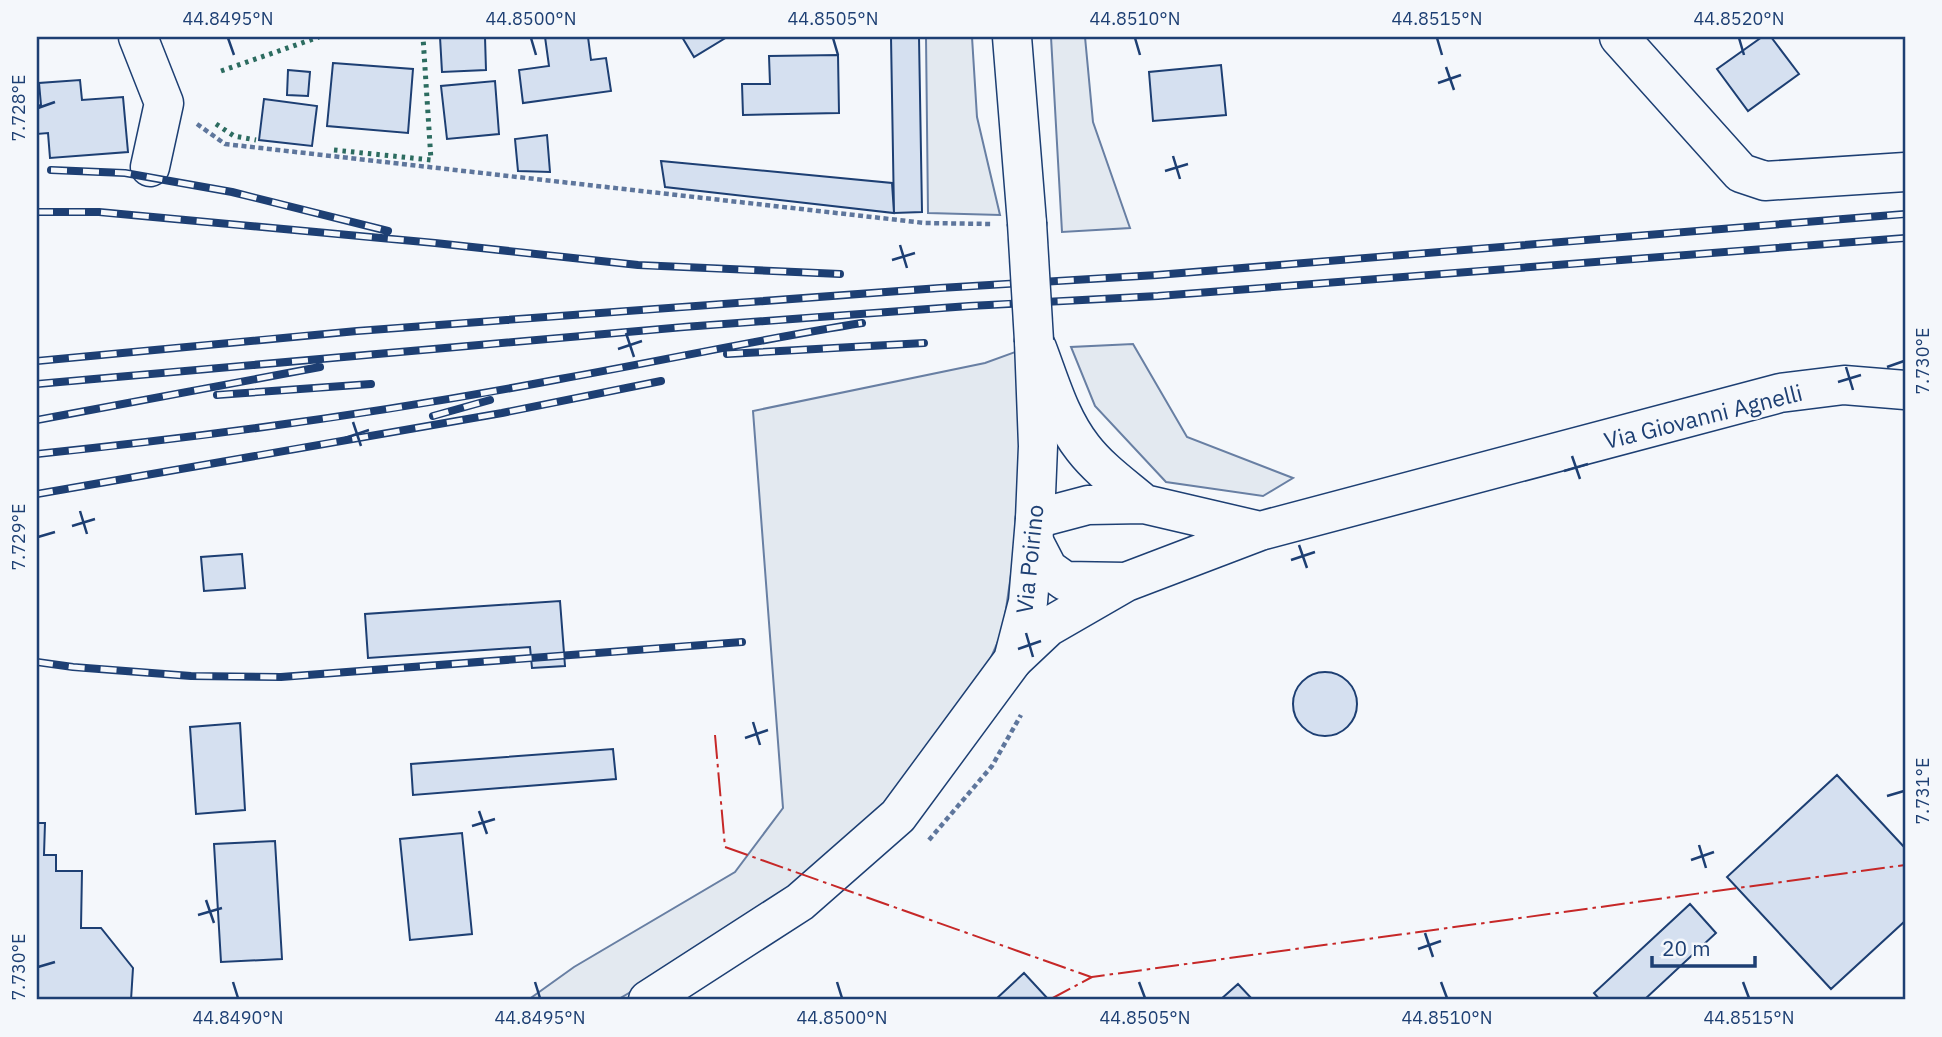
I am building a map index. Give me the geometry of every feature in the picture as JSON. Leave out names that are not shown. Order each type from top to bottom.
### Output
[{"type":"street","points":[[138,37],[164,103],[150,167]]},
{"type":"street","name":"Via Poirino","points":[[648,1000],[800,902],[898,816],[1013,660],[1028,602],[1038,446],[1034,341],[1017,224],[1012,37]]},
{"type":"street","points":[[1619,37],[1741,173],[1765,181],[1905,172]]},
{"type":"street","points":[[1034,341],[1066,423],[1101,468],[1144,504]]},
{"type":"street","name":"Via Giovanni Agnelli","points":[[1126,582],[1260,531],[1780,393],[1844,385],[1905,390]]},
{"type":"street","points":[[1126,582],[1065,581],[1048,569],[1034,531],[1088,505],[1144,504],[1260,531]]},
{"type":"street","points":[[1013,660],[1048,627],[1126,582]]},
{"type":"path","points":[[164,103],[225,144],[925,223],[1017,224]]},
{"type":"path","points":[[925,843],[992,766],[1027,706]]},
{"type":"shaded area","points":[[926,37],[972,37],[977,117],[1000,215],[928,213]]},
{"type":"shaded area","points":[[1051,37],[1085,37],[1093,122],[1130,228],[1062,232]]},
{"type":"shaded area","points":[[1133,344],[1187,437],[1293,478],[1263,496],[1166,482],[1095,406],[1071,347]]},
{"type":"shaded area","points":[[1018,351],[1023,491],[1003,630],[965,717],[897,808],[788,899],[617,1000],[528,1000],[574,967],[735,872],[783,808],[753,411],[985,363]]},
{"type":"building","points":[[440,37],[485,37],[486,70],[442,72]]},
{"type":"building","points":[[545,37],[588,37],[591,60],[606,58],[611,91],[523,103],[519,70],[549,66]]},
{"type":"building","points":[[682,37],[727,37],[694,57]]},
{"type":"building","points":[[891,37],[919,37],[922,212],[894,213]]},
{"type":"building","points":[[1762,37],[1771,37],[1799,74],[1748,111],[1717,69]]},
{"type":"building","points":[[838,55],[839,113],[743,115],[742,84],[770,84],[769,56]]},
{"type":"building","points":[[333,63],[413,69],[408,133],[327,126]]},
{"type":"building","points":[[1221,65],[1226,115],[1153,121],[1149,72]]},
{"type":"building","points":[[288,70],[310,72],[308,96],[287,95]]},
{"type":"building","points":[[80,80],[82,100],[123,97],[128,152],[50,158],[48,133],[37,134],[37,106],[41,105],[39,83]]},
{"type":"building","points":[[495,81],[499,134],[447,139],[441,86]]},
{"type":"building","points":[[264,99],[317,106],[312,146],[259,140]]},
{"type":"building","points":[[547,135],[550,172],[518,171],[515,139]]},
{"type":"building","points":[[661,161],[892,183],[894,213],[665,187]]},
{"type":"building","points":[[242,554],[245,588],[204,591],[201,557]]},
{"type":"building","points":[[560,601],[565,666],[532,668],[530,647],[368,658],[365,614]]},
{"type":"building","points":[[1325,672],[1337,674],[1348,681],[1355,692],[1355,716],[1348,727],[1337,734],[1325,736],[1313,734],[1302,727],[1295,716],[1293,704],[1295,692],[1302,681],[1313,674]]},
{"type":"building","points":[[240,723],[245,810],[196,814],[190,727]]},
{"type":"building","points":[[613,749],[616,779],[413,795],[411,764]]},
{"type":"building","points":[[1837,775],[1905,848],[1905,921],[1831,989],[1727,877]]},
{"type":"building","points":[[37,823],[45,823],[44,855],[56,855],[56,871],[82,871],[81,928],[101,928],[133,968],[131,1000],[37,1000]]},
{"type":"building","points":[[462,833],[472,934],[410,940],[400,839]]},
{"type":"building","points":[[275,841],[282,959],[221,962],[214,844]]},
{"type":"building","points":[[1690,904],[1716,933],[1644,1000],[1600,1000],[1594,993]]},
{"type":"building","points":[[1024,973],[1049,1000],[995,1000]]},
{"type":"building","points":[[1238,984],[1253,1000],[1220,1000]]},
{"type":"railway","points":[[51,170],[125,173],[232,192],[388,231]]},
{"type":"railway","points":[[37,212],[99,212],[638,265],[840,274]]},
{"type":"railway","points":[[37,361],[357,331],[940,288],[1157,275],[1905,214]]},
{"type":"railway","points":[[37,384],[684,327],[969,306],[1158,296],[1905,238]]},
{"type":"railway","points":[[37,454],[234,431],[365,412],[495,391],[862,323]]},
{"type":"railway","points":[[727,354],[924,343]]},
{"type":"railway","points":[[37,420],[320,367]]},
{"type":"railway","points":[[37,494],[502,413],[661,381]]},
{"type":"railway","points":[[217,395],[371,384]]},
{"type":"railway","points":[[433,416],[490,400]]},
{"type":"railway","points":[[37,662],[191,676],[281,677],[742,642]]},
{"type":"hedge","points":[[221,71],[319,37]]},
{"type":"hedge","points":[[334,150],[431,160],[423,37]]},
{"type":"hedge","points":[[216,124],[234,136],[256,140]]},
{"type":"power","points":[[715,735],[725,847],[1091,977]]},
{"type":"power","points":[[1049,1000],[1092,977],[1905,865]]}]
